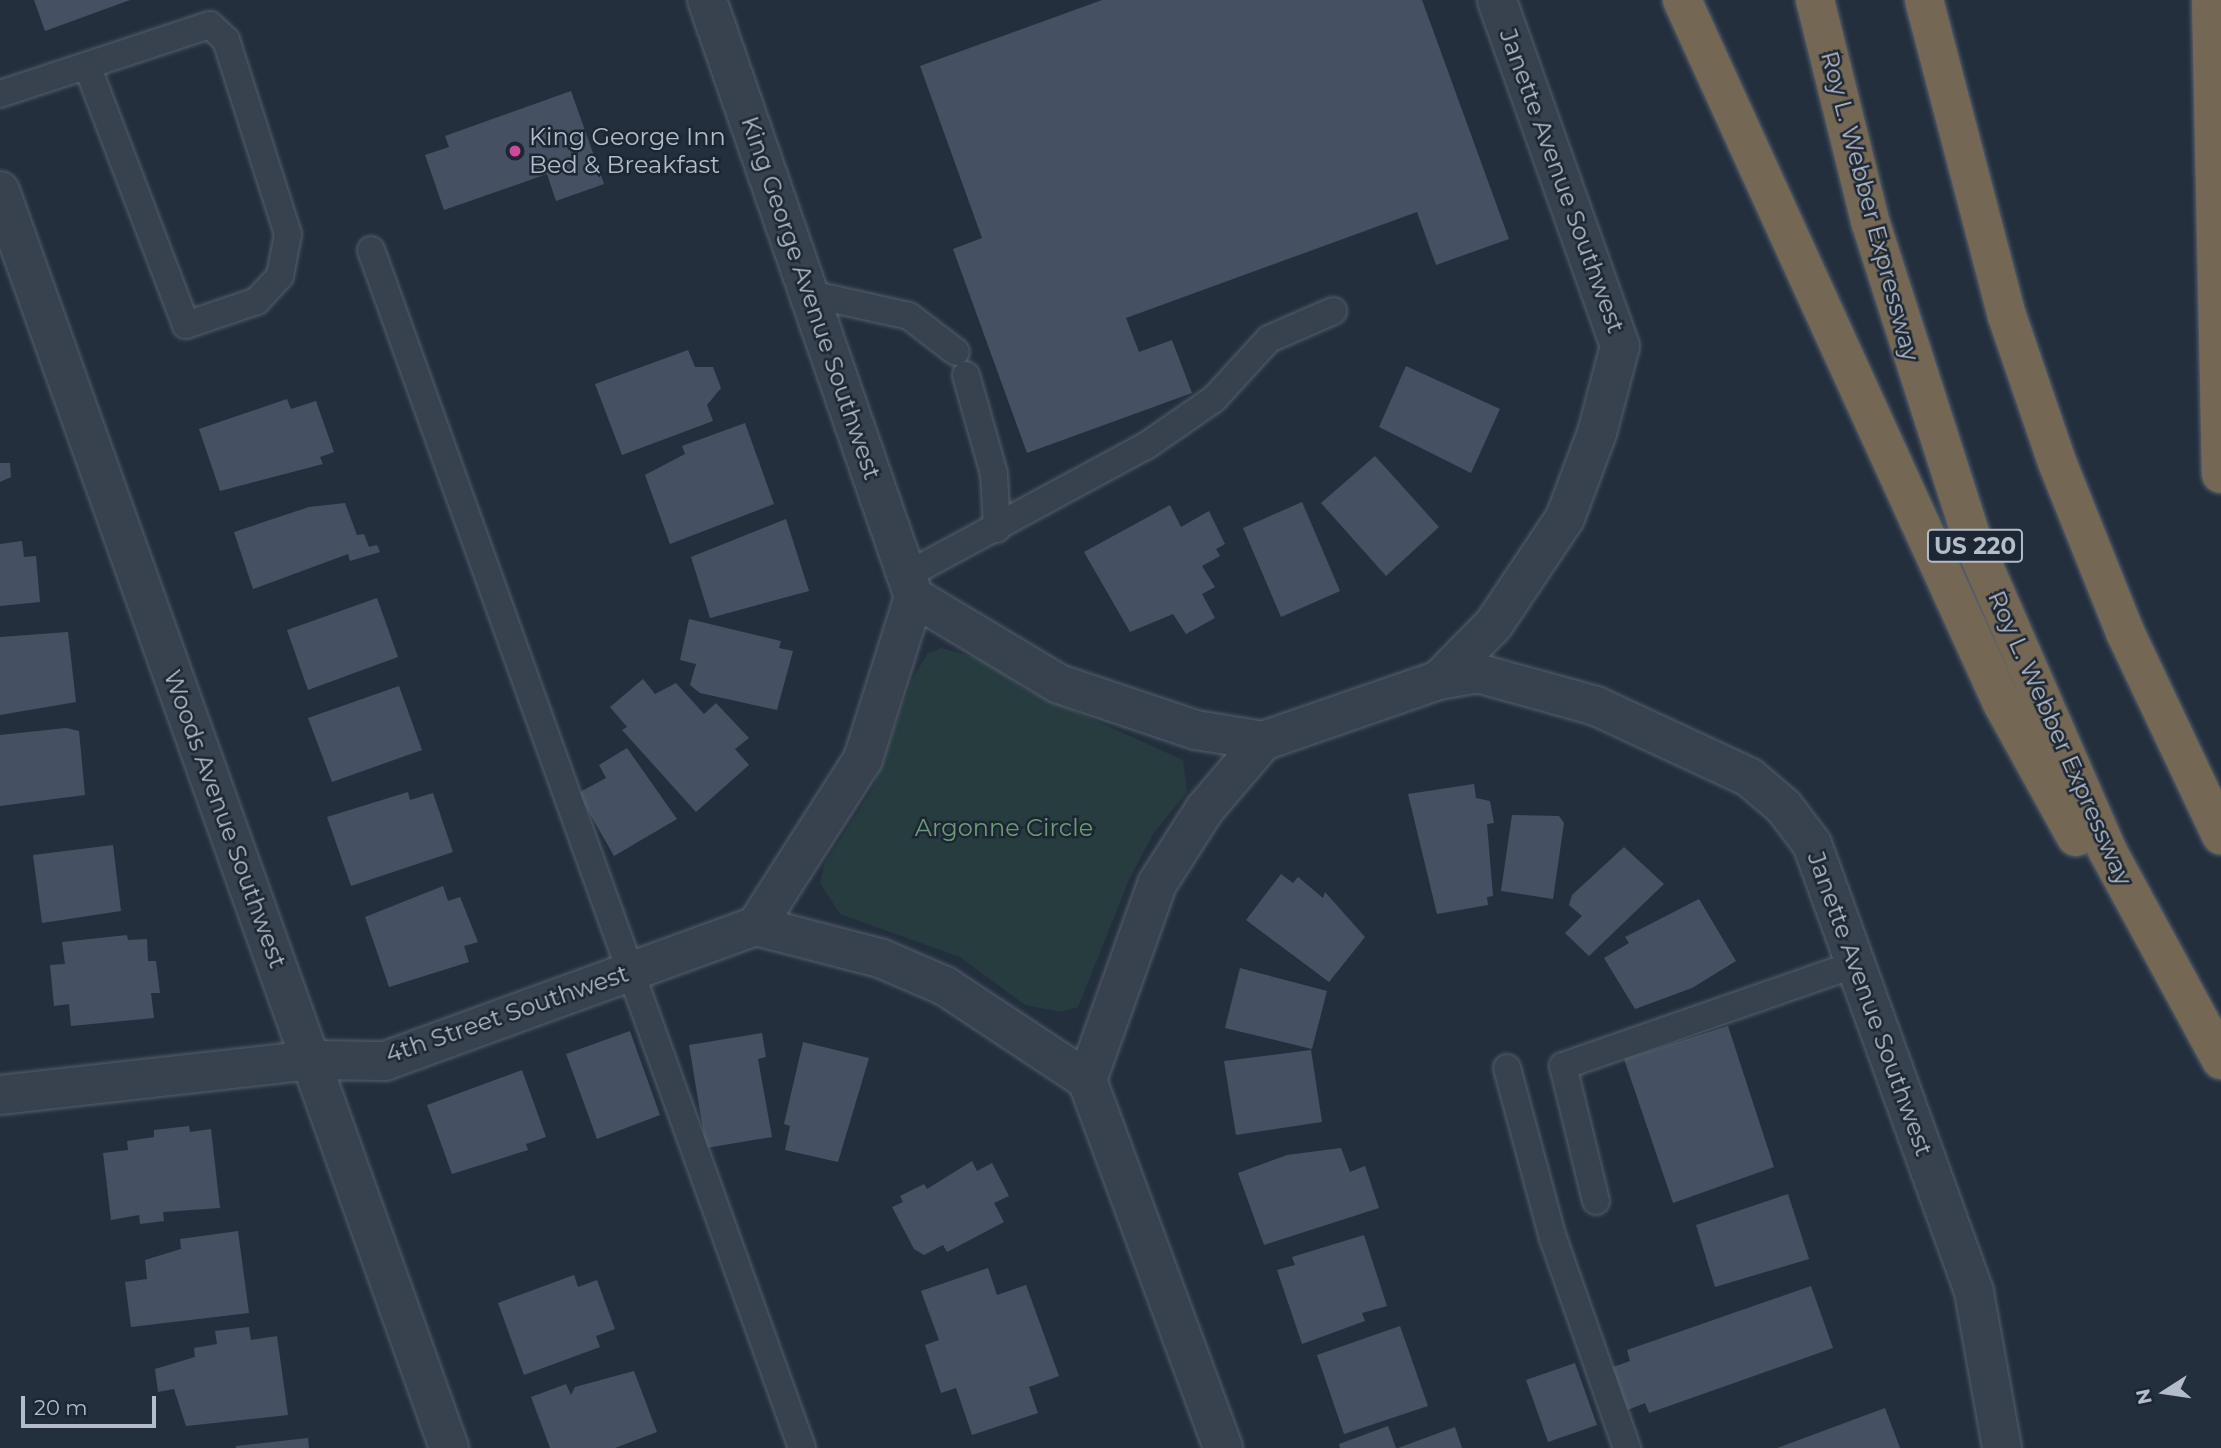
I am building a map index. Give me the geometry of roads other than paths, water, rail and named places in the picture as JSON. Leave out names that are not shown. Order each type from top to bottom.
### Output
[{"type":"highway","points":[[1682,0],[2002,703],[2075,836],[2185,1000]]},
{"type":"highway","name":"Roy L. Webber Expressway","points":[[1815,0],[1870,221],[1972,539],[2107,850],[2185,1000],[2221,1059]]},
{"type":"highway","points":[[1924,0],[2007,316],[2057,462],[2125,632],[2221,835]]},
{"type":"highway","points":[[2211,0],[2221,474]]},
{"type":"street","name":"King George Avenue Southwest","points":[[707,0],[911,586]]},
{"type":"street","name":"Janette Avenue Southwest","points":[[1439,680],[1494,624],[1565,518],[1597,433],[1620,346],[1497,0]]},
{"type":"street","name":"Woods Avenue Southwest","points":[[0,191],[449,1448]]},
{"type":"street","points":[[1223,1448],[1087,1080],[945,986],[880,958],[756,926],[863,759],[911,586],[1059,684],[1103,703],[1263,741]]},
{"type":"street","name":"Janette Avenue Southwest","points":[[1439,680],[1507,677],[1597,706],[1749,777],[1784,807],[1812,844],[1974,1292],[2003,1448]]},
{"type":"street","points":[[1087,1080],[1157,884],[1205,809],[1263,741],[1439,680]]},
{"type":"street","name":"4th Street Southwest","points":[[0,1095],[311,1060],[386,1061],[756,926]]},
{"type":"lane","points":[[0,94],[209,25],[226,40],[288,234],[280,276],[257,301],[186,325],[87,66]]},
{"type":"lane","points":[[371,250],[802,1448]]},
{"type":"lane","points":[[810,294],[909,316],[961,364],[994,474],[997,529]]},
{"type":"lane","points":[[911,586],[997,529],[1146,446],[1214,399],[1269,339],[1333,311]]},
{"type":"lane","points":[[1595,1201],[1563,1066],[1856,964]]},
{"type":"lane","points":[[1507,1068],[1553,1238],[1627,1448]]},
{"type":"place","name":"King George Inn Bed & Breakfast","points":[[515,151]]},
{"type":"park label","name":"Argonne Circle","points":[[1004,828]]}]
